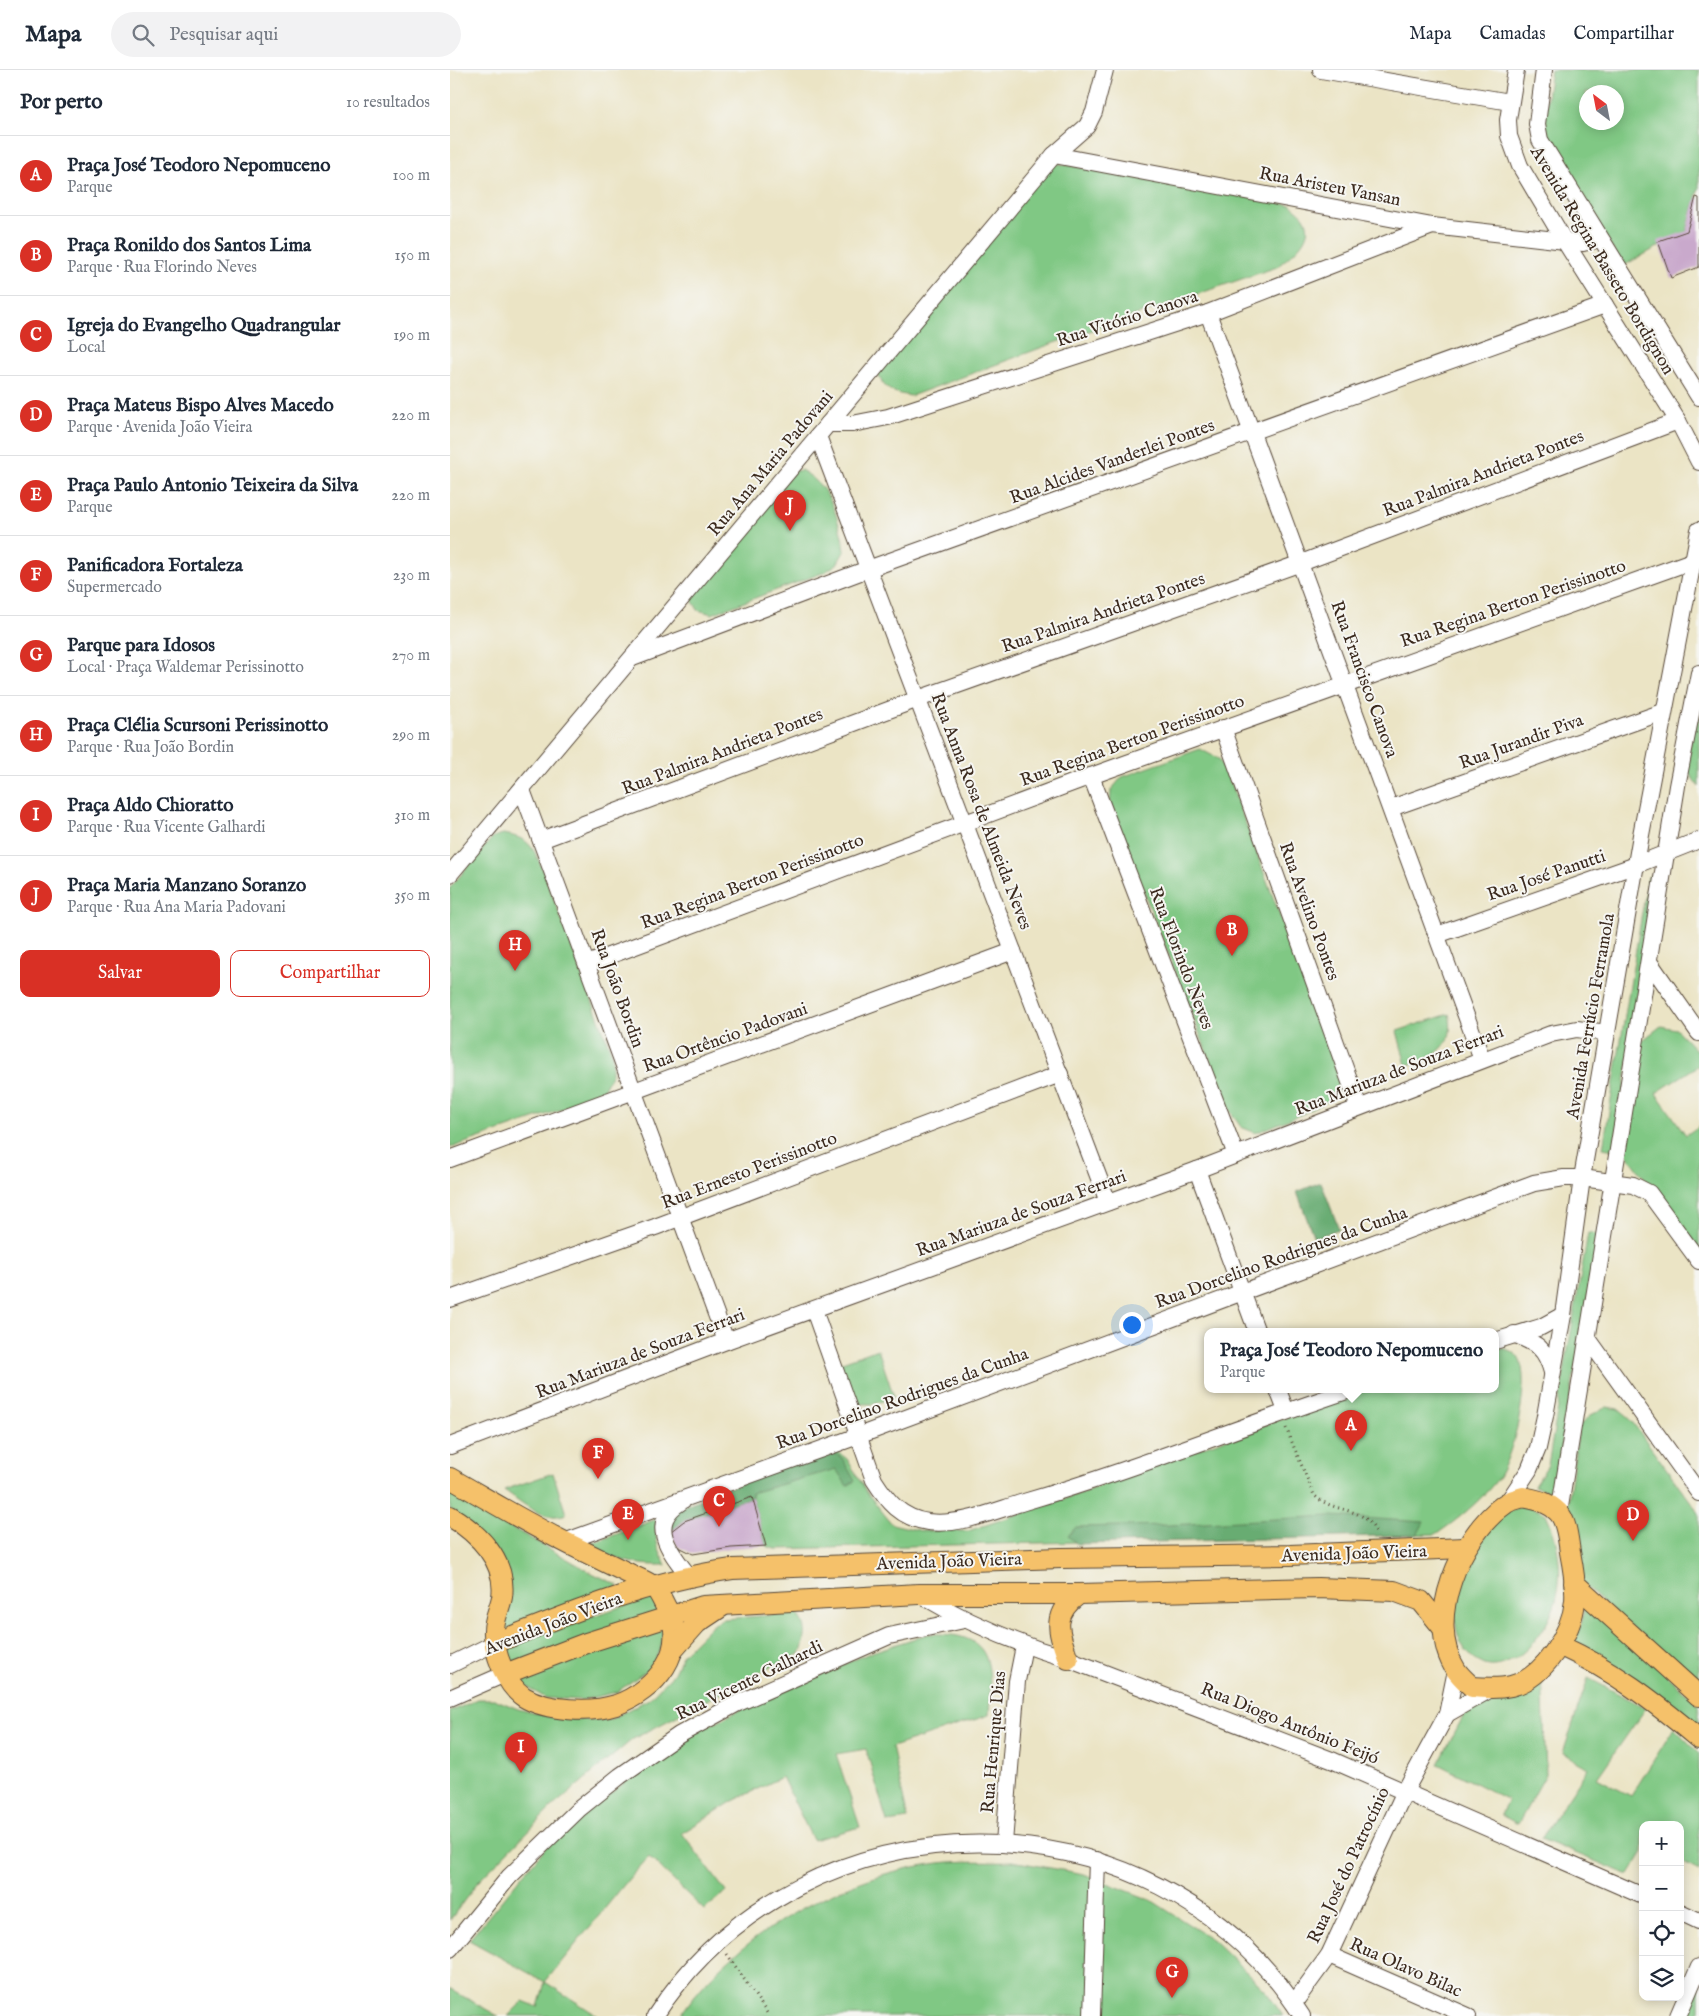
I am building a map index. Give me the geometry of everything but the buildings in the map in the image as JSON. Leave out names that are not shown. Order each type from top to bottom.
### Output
[{"type":"main road","points":[[450,1478],[564,1542],[654,1586],[670,1616]]},
{"type":"main road","points":[[1506,1502],[1523,1498],[1544,1500],[1559,1513]]},
{"type":"main road","name":"Avenida João Vieira","points":[[1506,1502],[1488,1519],[1465,1548],[1448,1591],[1443,1628],[1446,1642],[1456,1670],[1472,1687],[1492,1689],[1512,1686],[1527,1677],[1550,1658],[1559,1645],[1572,1617],[1575,1601],[1566,1531],[1559,1513]]},
{"type":"main road","points":[[450,1516],[477,1536],[492,1554],[499,1572],[502,1586],[494,1629],[495,1643],[506,1674]]},
{"type":"main road","name":"Avenida João Vieira","points":[[495,1643],[583,1609],[654,1586],[688,1576],[732,1569],[858,1563],[1290,1555],[1384,1551],[1412,1552],[1465,1548]]},
{"type":"main road","points":[[1574,1583],[1699,1696]]},
{"type":"main road","name":"Avenida João Vieira","points":[[670,1616],[674,1631],[673,1650],[664,1672],[642,1691],[615,1705],[556,1709],[526,1698],[514,1689],[506,1674],[586,1642],[670,1616],[703,1606],[919,1594],[1079,1594],[1318,1588],[1394,1592],[1422,1601],[1443,1628]]},
{"type":"main road","points":[[1068,1659],[1058,1626],[1063,1609],[1079,1594]]},
{"type":"main road","points":[[673,1650],[697,1624],[726,1604]]},
{"type":"main road","points":[[1559,1645],[1594,1661],[1636,1688],[1699,1739]]},
{"type":"street","name":"Rua Ana Maria Padovani","points":[[450,874],[1054,155],[1087,126],[1094,112],[1105,70]]},
{"type":"street","points":[[1321,70],[1510,102]]},
{"type":"street","name":"Avenida Regina Basseto Bordignon","points":[[1516,70],[1510,102],[1509,136],[1512,148],[1537,197],[1678,421],[1699,462]]},
{"type":"street","name":"Avenida Regina Basseto Bordignon","points":[[1544,70],[1538,116],[1540,140],[1699,397]]},
{"type":"street","name":"Rua Aristeu Vansan","points":[[1054,155],[1432,226],[1583,243],[1600,238]]},
{"type":"street","name":"Rua Vitório Canova","points":[[823,430],[888,417],[1208,313],[1432,226]]},
{"type":"street","name":"Rua Alcides Vanderlei Pontes","points":[[633,658],[868,569],[1605,305]]},
{"type":"street","name":"Rua Francisco Canova","points":[[1208,313],[1482,1059]]},
{"type":"street","name":"Rua Palmira Andrieta Pontes","points":[[541,840],[918,699],[1301,563],[1678,421]]},
{"type":"street","name":"Rua Anna Rosa de Almeida Neves","points":[[823,430],[868,569],[1108,1202]]},
{"type":"street","name":"Avenida Ferrúcio Ferramola","points":[[1506,1502],[1529,1470],[1538,1448],[1563,1315],[1582,1178],[1636,865],[1663,712],[1699,530]]},
{"type":"street","name":"Rua Regina Berton Perissinotto","points":[[587,964],[1091,776],[1692,561]]},
{"type":"street","points":[[1559,1513],[1589,1340],[1667,852],[1699,673]]},
{"type":"street","name":"Rua Jurandir Piva","points":[[1391,808],[1663,712]]},
{"type":"street","name":"Rua Avelino Pontes","points":[[1223,728],[1359,1106]]},
{"type":"street","name":"Rua Florindo Neves","points":[[1091,776],[1236,1155]]},
{"type":"street","name":"Rua João Bordin","points":[[522,790],[682,1216],[726,1341]]},
{"type":"street","name":"Rua José Panutti","points":[[1437,935],[1636,865],[1699,840]]},
{"type":"street","name":"Rua Ortêncio Padovani","points":[[450,1159],[1014,951]]},
{"type":"street","points":[[1650,963],[1699,1033]]},
{"type":"street","name":"Rua Mariuza de Souza Ferrari","points":[[450,1446],[726,1341],[1197,1170],[1550,1034],[1577,1029],[1607,1033]]},
{"type":"street","name":"Rua Ernesto Perissinotto","points":[[450,1299],[682,1216],[1060,1074]]},
{"type":"street","points":[[1197,1170],[1256,1328]]},
{"type":"street","name":"Rua Dorcelino Rodrigues da Cunha","points":[[564,1542],[858,1436],[1525,1186],[1564,1178],[1582,1178],[1633,1184],[1648,1193],[1699,1261]]},
{"type":"street","points":[[814,1310],[874,1480],[889,1503],[914,1519],[931,1522],[964,1519],[1081,1485],[1341,1393]]},
{"type":"street","points":[[1499,1340],[1541,1328],[1563,1315]]},
{"type":"street","points":[[1514,1334],[1538,1344],[1548,1359],[1552,1372]]},
{"type":"street","points":[[1589,1340],[1699,1493]]},
{"type":"street","points":[[1279,1393],[1283,1412]]},
{"type":"street","name":"Rua Dorcelino Rodrigues da Cunha","points":[[685,1499],[667,1516],[664,1523],[664,1538],[670,1551],[688,1576]]},
{"type":"street","name":"Rua Diogo Antônio Feijó","points":[[919,1594],[964,1620],[1024,1646],[1068,1659],[1244,1725],[1405,1791],[1639,1894]]},
{"type":"street","name":"Rua Vicente Galhardi","points":[[450,1949],[509,1878],[579,1809],[620,1776],[679,1735],[736,1704],[889,1636],[964,1620]]},
{"type":"street","name":"Avenida João Vieira","points":[[450,1664],[495,1643]]},
{"type":"street","name":"Rua Henrique Dias","points":[[1004,1843],[1017,1681],[1024,1646]]},
{"type":"street","name":"Rua José do Patrocínio","points":[[1298,2010],[1329,1955],[1405,1791],[1447,1714],[1456,1670]]},
{"type":"street","name":"Avenida João Vieira","points":[[450,1698],[506,1674]]},
{"type":"street","points":[[1447,1714],[1492,1689]]},
{"type":"street","points":[[655,2016],[670,1992],[719,1941],[781,1896],[852,1863],[927,1845],[1004,1843],[1066,1852],[1097,1860],[1150,1882],[1207,1916],[1239,1942],[1268,1971],[1298,2010]]},
{"type":"street","points":[[1092,2016],[1097,1860]]},
{"type":"street","points":[[1684,1914],[1699,1921]]},
{"type":"street","name":"Rua Olavo Bilac","points":[[1329,1955],[1468,2016]]},
{"type":"street","points":[[1678,2016],[1699,1966]]},
{"type":"path","points":[[1283,1412],[1314,1495],[1322,1504],[1358,1512],[1373,1526],[1384,1551]]},
{"type":"path","points":[[719,1941],[769,2016]]},
{"type":"green space","points":[[1551,70],[1699,70],[1699,187],[1687,231],[1623,266],[1542,134]]},
{"type":"green space","points":[[1049,162],[1291,205],[1304,217],[1307,233],[1300,246],[1277,267],[1054,343],[911,396],[889,390],[877,372]]},
{"type":"green space","points":[[801,470],[820,485],[832,504],[845,550],[837,564],[825,572],[712,614],[698,610],[692,600],[692,586],[790,472]]},
{"type":"green space","points":[[1699,698],[1699,787],[1685,768]]},
{"type":"green space","points":[[1200,749],[1219,759],[1232,787],[1337,1069],[1340,1084],[1336,1097],[1302,1114],[1256,1133],[1241,1127],[1230,1111],[1110,806],[1111,790],[1122,777]]},
{"type":"green space","points":[[503,834],[524,840],[532,848],[539,860],[612,1054],[612,1073],[603,1090],[574,1105],[450,1148],[450,888],[493,837]]},
{"type":"green space","points":[[1653,873],[1658,875],[1614,1150],[1603,1148],[1648,877]]},
{"type":"green space","points":[[1449,1014],[1450,1034],[1441,1049],[1426,1059],[1406,1065],[1397,1031]]},
{"type":"green space","points":[[1661,1026],[1676,1029],[1699,1053],[1699,1065],[1656,1093],[1686,1135],[1699,1126],[1699,1252],[1626,1153],[1624,1136],[1639,1043]]},
{"type":"green space","points":[[1321,1182],[1339,1229],[1314,1238],[1297,1192]]},
{"type":"green space","points":[[1588,1233],[1599,1234],[1553,1493],[1534,1486],[1548,1465]]},
{"type":"green space","points":[[1499,1348],[1518,1357],[1522,1368],[1522,1401],[1519,1420],[1502,1471],[1484,1495],[1452,1523],[1436,1534],[775,1549],[766,1546],[745,1474],[832,1447],[847,1459],[868,1494],[892,1524],[922,1531],[968,1531],[1082,1493],[1354,1393],[1499,1393]]},
{"type":"green space","points":[[878,1349],[894,1397],[874,1404],[856,1404],[834,1365]]},
{"type":"green space","points":[[1607,1407],[1618,1409],[1630,1419],[1699,1513],[1699,1685],[1582,1584],[1566,1518],[1579,1426],[1591,1415]]},
{"type":"green space","points":[[827,1449],[842,1458],[855,1481],[847,1486],[836,1469],[751,1493],[752,1497],[684,1521],[670,1532],[668,1512]]},
{"type":"green space","points":[[553,1473],[566,1514],[549,1516],[541,1514],[504,1490]]},
{"type":"green space","points":[[450,1493],[594,1574],[618,1585],[616,1590],[507,1630],[502,1628],[511,1596],[450,1508]]},
{"type":"green space","points":[[1525,1504],[1546,1514],[1553,1533],[1558,1552],[1559,1571],[1558,1590],[1554,1608],[1546,1625],[1535,1641],[1520,1655],[1499,1665],[1485,1665],[1472,1657],[1463,1647],[1458,1635],[1455,1621],[1457,1591],[1468,1562],[1494,1522],[1504,1514]]},
{"type":"green space","points":[[1330,1516],[1424,1522],[1417,1535],[1077,1544],[1068,1536],[1076,1527],[1170,1525]]},
{"type":"green space","points":[[657,1519],[657,1542],[666,1565],[626,1561],[607,1555],[588,1545]]},
{"type":"green space","points":[[651,1597],[661,1614],[514,1663],[506,1657],[506,1650],[556,1628]]},
{"type":"green space","points":[[1585,1602],[1699,1704],[1699,1728],[1574,1644],[1582,1621]]},
{"type":"green space","points":[[797,1613],[805,1628],[804,1643],[800,1654],[772,1666],[633,1739],[553,1806],[477,1883],[450,1920],[450,1712],[478,1699],[494,1699],[518,1709],[558,1719],[609,1720],[649,1699],[674,1673],[683,1654],[711,1626],[724,1619]]},
{"type":"green space","points":[[663,1629],[660,1650],[650,1668],[617,1692],[582,1700],[546,1698],[525,1686],[519,1675],[637,1635]]},
{"type":"green space","points":[[928,1634],[965,1638],[977,1645],[984,1654],[990,1679],[989,1715],[892,1747],[908,1819],[887,1822],[866,1749],[836,1754],[860,1827],[813,1840],[782,1777],[733,1801],[682,1833],[726,1892],[704,1910],[649,1857],[632,1875],[545,1982],[469,1940],[550,1842],[674,1743],[754,1703],[872,1652]]},
{"type":"green space","points":[[1542,1671],[1546,1774],[1518,1824],[1501,1815],[1508,1800],[1438,1764],[1464,1715],[1471,1707],[1484,1699],[1499,1697]]},
{"type":"green space","points":[[1588,1678],[1646,1708],[1597,1778],[1631,1796],[1674,1728],[1699,1753],[1699,1871],[1684,1863],[1684,1821],[1639,1821],[1639,1859],[1629,1875],[1541,1839],[1588,1768],[1563,1753]]},
{"type":"green space","points":[[1012,1861],[1084,1874],[1151,1900],[1213,1940],[1265,1990],[1283,2016],[680,2016],[702,1987],[729,1959],[760,1935],[794,1913],[829,1895],[866,1880],[903,1869],[948,1862]]},
{"type":"green space","points":[[1699,1980],[1699,2016],[1682,2016]]},
{"type":"green space","points":[[545,1982],[598,2016],[508,2016],[523,2001],[538,2007]]},
{"type":"green space","points":[[450,1989],[498,2016],[450,2016]]},
{"type":"place","name":"Praça Maria Manzano Soranzo","points":[[790,531]]},
{"type":"place","name":"Praça Ronildo dos Santos Lima","points":[[1232,956]]},
{"type":"place","name":"Praça Clélia Scursoni Perissinotto","points":[[515,971]]},
{"type":"place","name":"Praça José Teodoro Nepomuceno","points":[[1351,1451]]},
{"type":"place","name":"Panificadora Fortaleza","points":[[598,1479]]},
{"type":"place","name":"Igreja do Evangelho Quadrangular","points":[[719,1527]]},
{"type":"place","name":"Praça Paulo Antonio Teixeira da Silva","points":[[628,1540]]},
{"type":"place","name":"Praça Mateus Bispo Alves Macedo","points":[[1633,1541]]},
{"type":"place","name":"Praça Aldo Chioratto","points":[[521,1773]]},
{"type":"place","name":"Parque para Idosos","points":[[1172,1998]]}]
